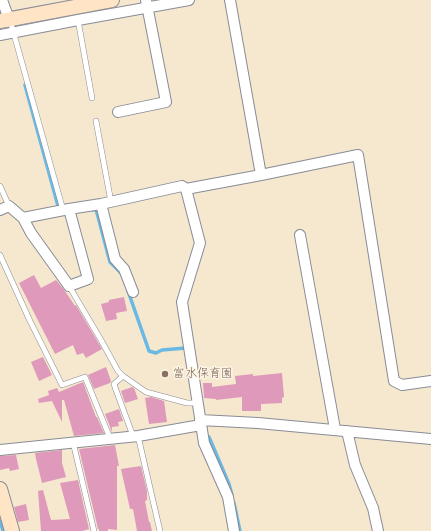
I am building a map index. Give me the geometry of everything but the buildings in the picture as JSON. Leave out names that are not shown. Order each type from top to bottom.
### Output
[{"type":"street","points":[[2,0],[5,20],[75,9],[112,0]]},
{"type":"street","points":[[0,35],[13,33],[75,9],[189,0]]},
{"type":"street","points":[[230,0],[261,175]]},
{"type":"street","points":[[118,112],[166,102],[147,4]]},
{"type":"street","points":[[23,218],[111,202],[182,186],[186,189],[358,155],[394,381],[402,385],[431,381]]},
{"type":"street","points":[[186,189],[200,243],[182,302],[204,443],[228,497],[234,531]]},
{"type":"street","points":[[101,204],[115,259],[124,269],[133,292]]},
{"type":"street","points":[[5,208],[23,218],[31,233],[69,286],[88,279],[66,210]]},
{"type":"street","points":[[300,235],[335,430]]},
{"type":"street","points":[[0,450],[136,436],[201,423],[258,423],[431,439]]},
{"type":"street","points":[[347,431],[355,465],[373,508],[378,531]]},
{"type":"street","points":[[0,489],[12,531]]},
{"type":"lane","points":[[75,9],[92,98]]},
{"type":"lane","points":[[5,20],[13,33],[66,210]]},
{"type":"lane","points":[[96,121],[111,202]]},
{"type":"lane","points":[[0,186],[5,208]]},
{"type":"lane","points":[[0,256],[62,385],[85,377],[110,438]]},
{"type":"lane","points":[[69,286],[118,371],[123,376],[146,392],[187,403],[197,403]]},
{"type":"lane","points":[[123,376],[114,384],[136,436],[160,531]]},
{"type":"lane","points":[[73,442],[94,531]]},
{"type":"waterway","points":[[25,85],[58,206]]},
{"type":"waterway","points":[[93,210],[96,209],[110,262],[122,274]]},
{"type":"waterway","points":[[128,291],[149,351],[156,353],[162,350],[186,348]]},
{"type":"waterway","points":[[209,437],[229,484],[232,495]]},
{"type":"waterway","points":[[234,503],[240,531]]},
{"type":"waterway","points":[[0,521],[3,531]]},
{"type":"place","name":"富水保育園","points":[[165,374]]}]
